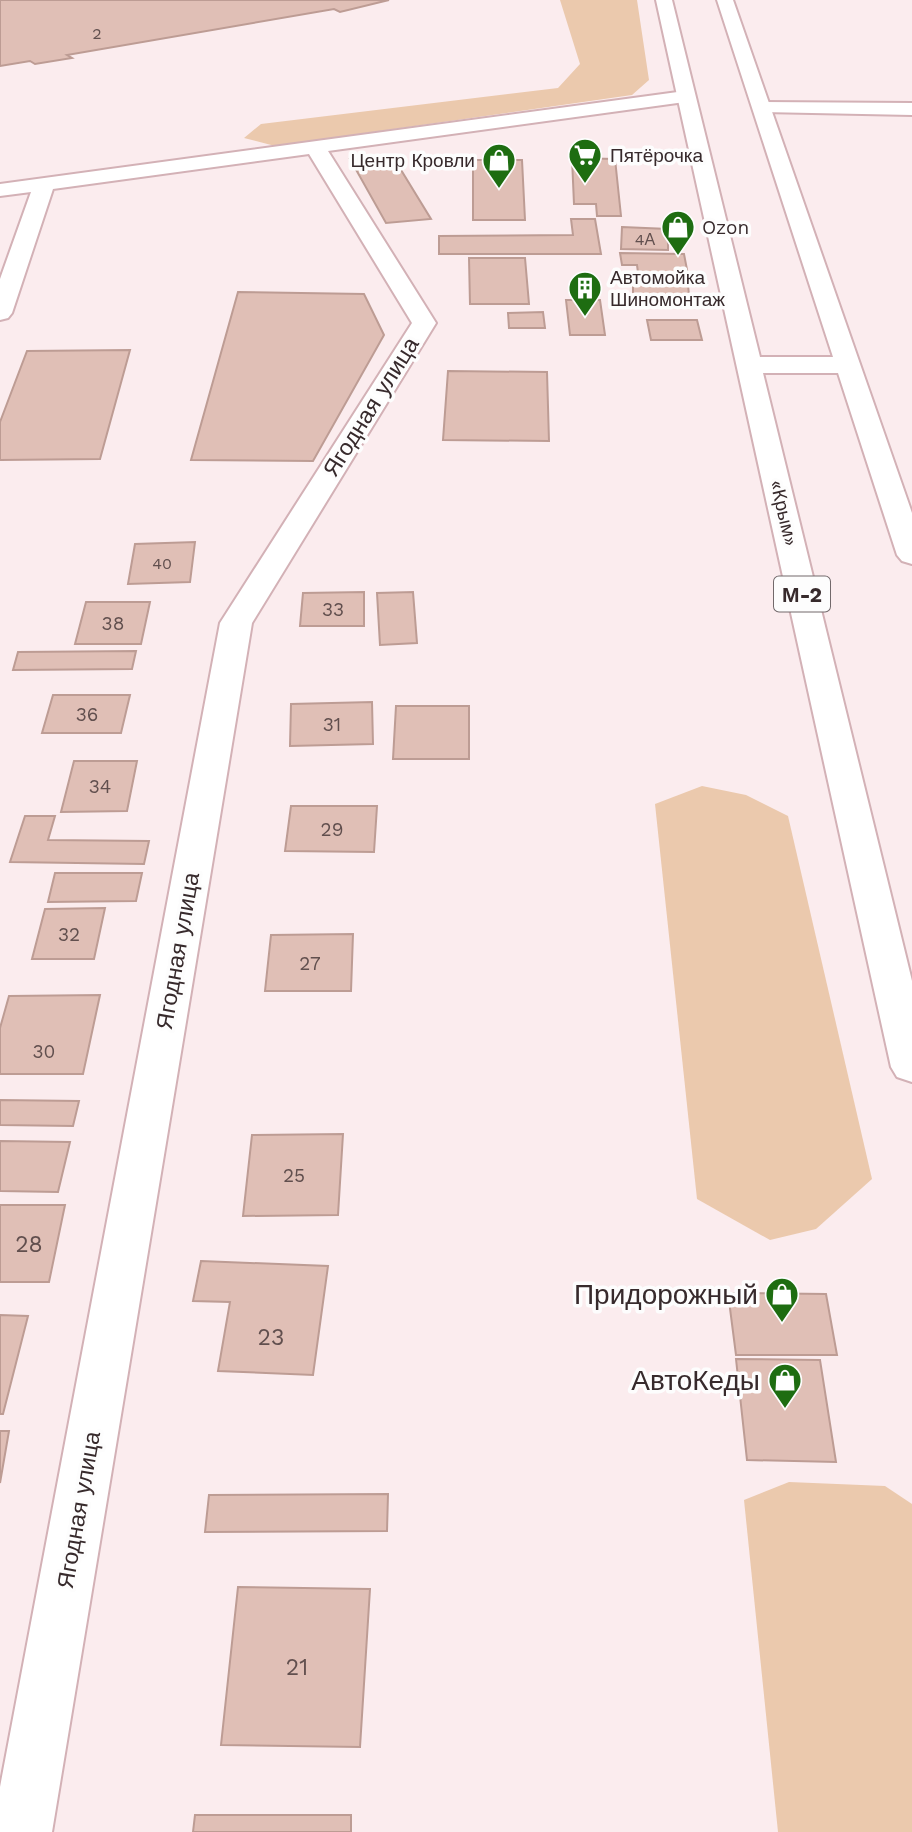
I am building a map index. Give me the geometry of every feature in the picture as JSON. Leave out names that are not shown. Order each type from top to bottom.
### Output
[{"type":"main road","name":"«Крым»","points":[[664,0],[912,1068]]},
{"type":"main road","points":[[727,4],[912,555]]},
{"type":"main road","points":[[0,190],[685,97]]},
{"type":"main road","points":[[763,108],[912,108]]},
{"type":"main road","name":"Ягодная улица","points":[[22,1832],[236,623],[424,323],[315,147]]},
{"type":"main road","points":[[0,313],[44,184]]},
{"type":"main road","points":[[750,365],[848,365]]},
{"type":"shaded area","points":[[560,0],[637,0],[649,80],[632,95],[275,146],[244,138],[261,124],[558,88],[580,64]]},
{"type":"shaded area","points":[[702,786],[746,795],[788,816],[872,1179],[816,1229],[770,1240],[697,1199],[655,804]]},
{"type":"shaded area","points":[[789,1482],[885,1486],[912,1504],[912,1832],[778,1832],[744,1500]]},
{"type":"building","points":[[0,0],[389,0],[340,12],[334,9],[67,55],[72,58],[0,66]]},
{"type":"building","points":[[397,156],[403,165],[398,165],[431,219],[386,223],[350,159]]},
{"type":"building","points":[[572,158],[615,159],[621,216],[597,216],[596,204],[574,204]]},
{"type":"building","name":"Центр Кровли","points":[[473,160],[522,160],[525,220],[473,220]]},
{"type":"building","points":[[571,219],[595,219],[601,254],[439,254],[439,236],[573,235]]},
{"type":"building","points":[[622,227],[668,229],[668,250],[621,249]]},
{"type":"building","points":[[620,253],[684,254],[689,280],[639,280],[637,265],[622,265]]},
{"type":"building","points":[[469,258],[525,258],[529,304],[470,304]]},
{"type":"building","points":[[633,283],[688,285],[689,295],[633,294]]},
{"type":"building","points":[[238,292],[364,294],[384,335],[313,461],[191,460]]},
{"type":"building","name":"Автомойка Шиномонтаж","points":[[566,300],[600,300],[605,335],[570,335]]},
{"type":"building","points":[[543,312],[545,328],[509,328],[508,313]]},
{"type":"building","points":[[647,320],[697,320],[702,340],[651,340]]},
{"type":"building","points":[[130,350],[100,459],[0,460],[0,422],[27,351]]},
{"type":"building","points":[[448,371],[547,372],[549,441],[443,440]]},
{"type":"building","points":[[195,542],[190,582],[128,584],[135,544]]},
{"type":"building","points":[[364,592],[364,626],[300,626],[303,593]]},
{"type":"building","points":[[413,592],[417,643],[380,645],[377,593]]},
{"type":"building","points":[[86,602],[150,602],[141,644],[75,644]]},
{"type":"building","points":[[136,651],[132,669],[13,670],[18,652]]},
{"type":"building","points":[[53,695],[130,695],[121,733],[42,733]]},
{"type":"building","points":[[372,702],[373,744],[290,746],[291,704]]},
{"type":"building","points":[[396,706],[469,706],[469,759],[393,759]]},
{"type":"building","points":[[74,761],[137,761],[127,811],[61,812]]},
{"type":"building","points":[[291,806],[377,806],[374,852],[285,851]]},
{"type":"building","points":[[25,816],[55,816],[48,840],[149,841],[144,864],[10,862]]},
{"type":"building","points":[[55,873],[142,873],[136,901],[48,902]]},
{"type":"building","points":[[105,908],[94,959],[32,959],[45,909]]},
{"type":"building","points":[[353,934],[351,991],[265,991],[271,935]]},
{"type":"building","points":[[100,995],[83,1074],[0,1074],[0,1028],[9,996]]},
{"type":"building","points":[[0,1100],[79,1101],[73,1126],[0,1125]]},
{"type":"building","points":[[343,1134],[338,1215],[243,1216],[252,1135]]},
{"type":"building","points":[[0,1141],[70,1142],[58,1192],[0,1191]]},
{"type":"building","points":[[0,1205],[65,1205],[49,1282],[0,1282]]},
{"type":"building","points":[[201,1261],[328,1266],[313,1375],[218,1371],[230,1302],[193,1301]]},
{"type":"building","name":"Придорожный","points":[[728,1293],[826,1294],[837,1355],[736,1355]]},
{"type":"building","points":[[0,1315],[28,1316],[3,1414],[0,1414]]},
{"type":"building","name":"АвтоКеды","points":[[736,1359],[820,1360],[836,1462],[747,1460]]},
{"type":"building","points":[[0,1431],[9,1431],[0,1483]]},
{"type":"building","points":[[388,1494],[387,1531],[205,1532],[209,1495]]},
{"type":"building","points":[[238,1587],[370,1589],[360,1747],[221,1745]]},
{"type":"building","points":[[195,1815],[351,1815],[351,1832],[193,1832]]},
{"type":"place","name":"Пятёрочка","points":[[585,185]]},
{"type":"place","name":"Центр Кровли","points":[[499,190]]},
{"type":"place","name":"Ozon","points":[[678,257]]},
{"type":"place","name":"Автомойка Шиномонтаж","points":[[585,318]]},
{"type":"place","name":"Придорожный","points":[[782,1324]]},
{"type":"place","name":"АвтоКеды","points":[[785,1410]]}]
